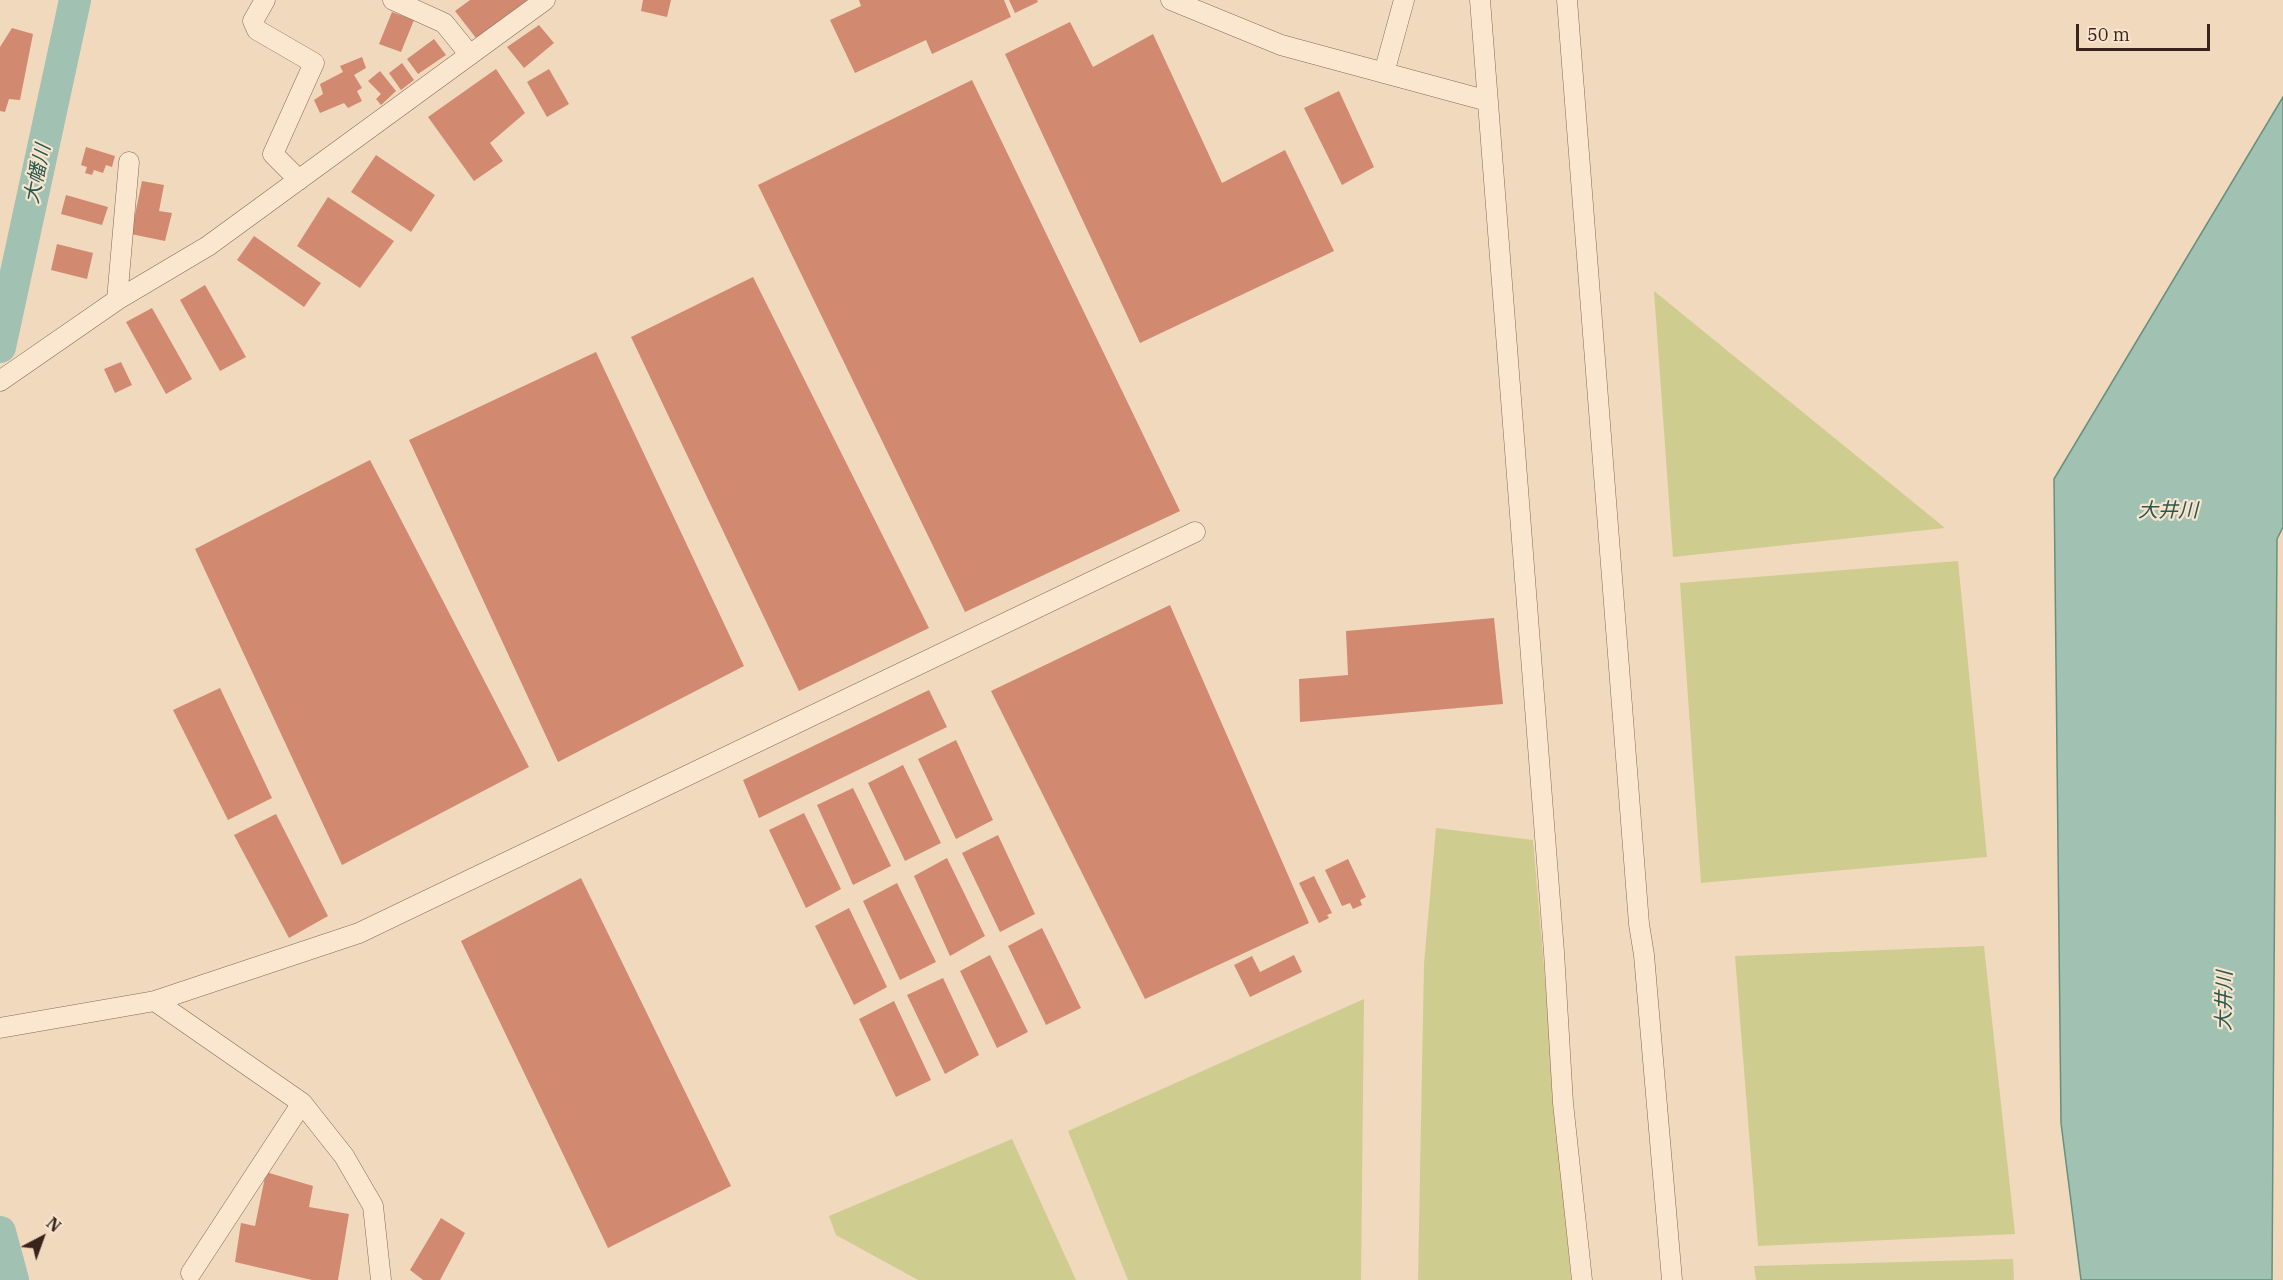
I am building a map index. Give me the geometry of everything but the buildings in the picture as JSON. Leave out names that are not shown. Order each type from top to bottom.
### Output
[{"type":"street","points":[[265,0],[253,21],[257,30],[314,63],[273,154],[299,180]]},
{"type":"street","points":[[393,0],[444,23],[470,55]]},
{"type":"street","points":[[0,381],[117,300],[208,246],[545,0]]},
{"type":"street","points":[[1384,73],[1404,0]]},
{"type":"street","points":[[1480,0],[1554,952],[1563,1103],[1582,1280]]},
{"type":"street","points":[[1567,0],[1639,924],[1644,955],[1672,1280]]},
{"type":"street","points":[[1175,1],[1281,45],[1488,101]]},
{"type":"street","points":[[117,300],[129,162]]},
{"type":"street","points":[[0,1028],[155,1001],[359,933],[1195,532]]},
{"type":"street","points":[[155,1001],[302,1103],[344,1156],[373,1206],[381,1280]]},
{"type":"street","points":[[191,1273],[302,1103]]},
{"type":"shaded area","points":[[1654,291],[1945,528],[1673,557]]},
{"type":"shaded area","points":[[1958,561],[1987,857],[1701,883],[1680,583]]},
{"type":"shaded area","points":[[1436,828],[1533,840],[1571,1280],[1418,1280],[1424,964]]},
{"type":"shaded area","points":[[1984,946],[2015,1234],[1758,1246],[1735,956]]},
{"type":"shaded area","points":[[1364,999],[1361,1280],[1128,1280],[1068,1131]]},
{"type":"shaded area","points":[[1012,1139],[1076,1280],[918,1280],[836,1235],[829,1216]]},
{"type":"shaded area","points":[[2013,1259],[2014,1280],[1756,1280],[1754,1266]]},
{"type":"water","name":"大井川","points":[[2283,97],[2283,527],[2277,539],[2272,1280],[2081,1280],[2061,1123],[2054,479]]},
{"type":"waterway","name":"大幡川","points":[[0,347],[75,0]]},
{"type":"waterway","name":"大幡川","points":[[0,1232],[13,1280]]}]
